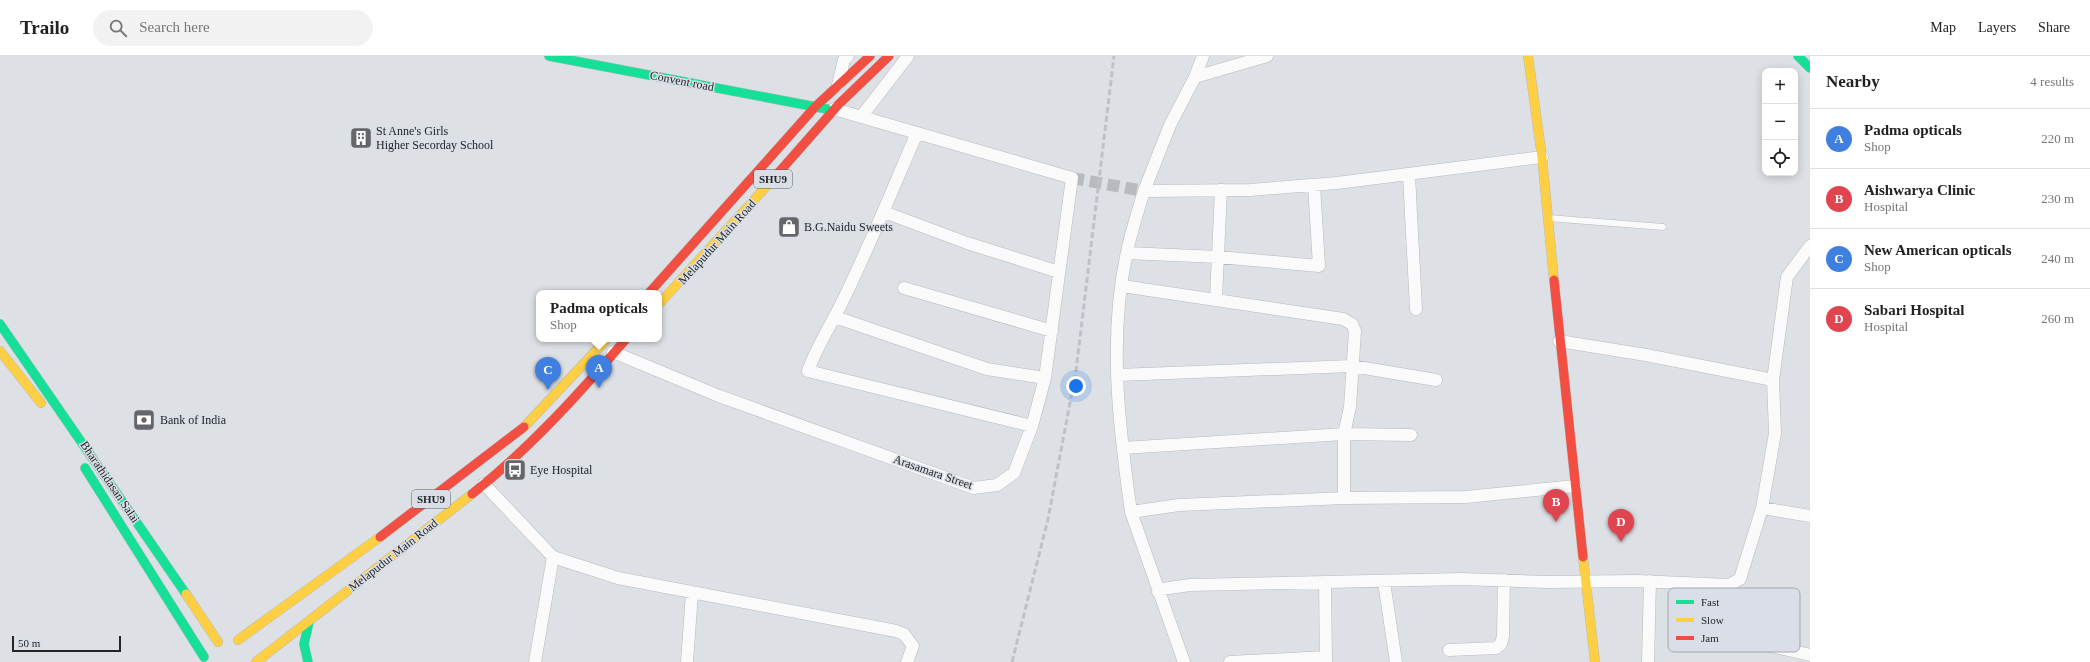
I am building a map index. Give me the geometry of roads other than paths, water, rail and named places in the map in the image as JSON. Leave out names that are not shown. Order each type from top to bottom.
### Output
[{"type":"main road","name":"Convent road","points":[[551,56],[815,107],[834,109]]},
{"type":"main road","name":"Melapudur Main Road","points":[[652,290],[815,107],[870,56]]},
{"type":"main road","name":"Melapudur Main Road","points":[[662,301],[712,250],[834,109],[876,70],[888,56]]},
{"type":"main road","points":[[1528,56],[1542,157],[1559,341],[1595,662]]},
{"type":"main road","points":[[1798,56],[1810,68]]},
{"type":"main road","name":"Bharathidasan Salai","points":[[0,324],[86,446],[231,641]]},
{"type":"main road","name":"Melapudur Main Road","points":[[231,641],[379,538],[528,424],[603,342]]},
{"type":"main road","name":"Melapudur Main Road","points":[[255,660],[309,622],[381,563],[484,484],[552,423],[623,342]]},
{"type":"main road","name":"Bharathidasan Salai","points":[[0,350],[66,436]]},
{"type":"main road","name":"Bharathidasan Salai","points":[[78,456],[204,660]]},
{"type":"main road","points":[[308,662],[304,644],[309,622]]},
{"type":"main road","name":"SHU9","points":[[204,660],[212,645],[231,641]]},
{"type":"street","points":[[837,88],[844,60],[848,56]]},
{"type":"street","points":[[861,117],[908,56]]},
{"type":"street","points":[[1184,662],[1131,512],[1123,448],[1116,356],[1122,286],[1127,253],[1144,191],[1170,125],[1195,78],[1202,56]]},
{"type":"street","points":[[1195,78],[1267,56]]},
{"type":"street","points":[[834,109],[917,133],[884,212],[836,317],[813,358],[808,371],[1032,426]]},
{"type":"street","name":"Arasamara Street","points":[[613,352],[719,396],[974,488],[997,486],[1014,474],[1032,426],[1045,378],[1059,272],[1064,248],[1072,178],[917,133]]},
{"type":"street","points":[[1144,191],[1220,190],[1314,185],[1409,175],[1542,157]]},
{"type":"street","points":[[1409,175],[1416,309]]},
{"type":"street","points":[[1127,253],[1218,257],[1319,266],[1314,185]]},
{"type":"street","points":[[1216,299],[1220,190]]},
{"type":"street","points":[[884,212],[968,243],[1059,272]]},
{"type":"street","points":[[1158,592],[1162,589],[1190,585],[1384,582],[1461,579],[1547,582],[1650,581],[1729,585],[1736,583],[1740,579],[1762,508],[1775,433],[1773,380],[1787,277],[1810,246]]},
{"type":"street","points":[[1122,286],[1343,319],[1352,324],[1355,331],[1350,407],[1344,434],[1344,498]]},
{"type":"street","points":[[904,288],[1052,331]]},
{"type":"street","points":[[836,317],[987,369],[1045,378]]},
{"type":"street","points":[[1559,341],[1646,355],[1773,380]]},
{"type":"street","points":[[1118,375],[1352,366],[1436,380]]},
{"type":"street","points":[[1123,448],[1344,434],[1411,435]]},
{"type":"street","points":[[484,484],[553,558],[618,578],[896,631],[904,634],[913,646],[907,662]]},
{"type":"street","points":[[1131,512],[1178,505],[1344,498],[1466,497],[1575,486]]},
{"type":"street","points":[[1762,508],[1810,516]]},
{"type":"street","points":[[535,662],[553,558]]},
{"type":"street","points":[[1449,650],[1496,648],[1501,644],[1503,636],[1504,580]]},
{"type":"street","points":[[1648,662],[1650,581]]},
{"type":"street","points":[[1384,582],[1396,662]]},
{"type":"street","points":[[1230,662],[1325,659],[1324,583]]},
{"type":"street","points":[[687,662],[692,593]]},
{"type":"street","points":[[1800,652],[1810,654]]},
{"type":"lane","points":[[1547,218],[1663,227]]},
{"type":"tunnel","points":[[1072,178],[1144,191]]},
{"type":"railway","points":[[1012,662],[1048,519],[1076,371],[1114,56]]},
{"type":"place","name":"St Anne's Girls Higher Secorday School","points":[[361,138]]},
{"type":"place","name":"B.G.Naidu Sweets","points":[[789,227]]},
{"type":"place","name":"Padma opticals","points":[[599,388]]},
{"type":"place","name":"New American opticals","points":[[548,390]]},
{"type":"place","name":"Bank of India","points":[[144,420]]},
{"type":"place","name":"Eye Hospital","points":[[515,470]]},
{"type":"place","name":"Aishwarya Clinic","points":[[1556,522]]},
{"type":"place","name":"Sabari Hospital","points":[[1621,542]]}]
